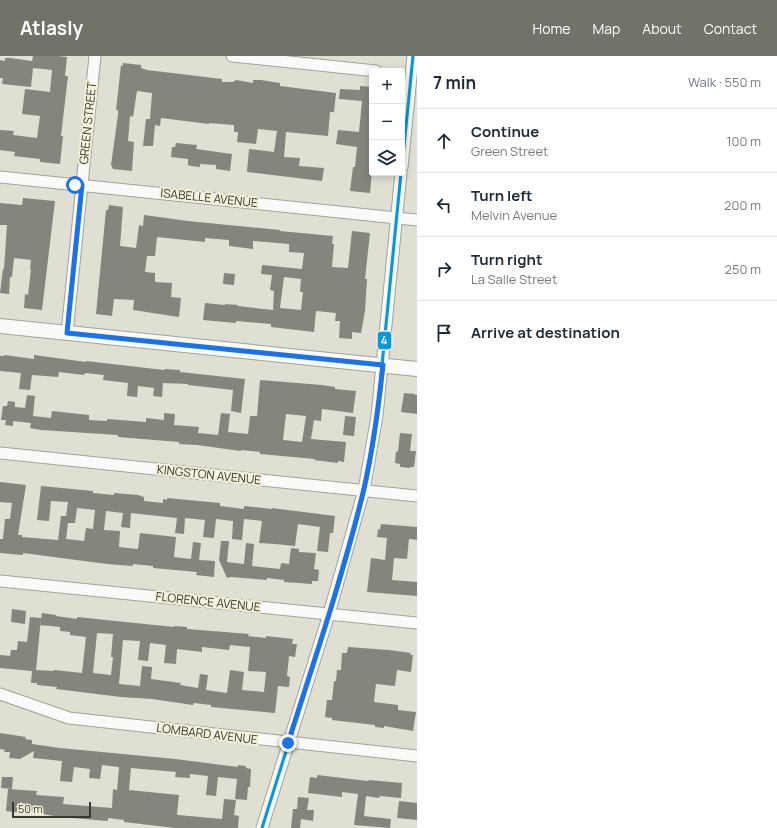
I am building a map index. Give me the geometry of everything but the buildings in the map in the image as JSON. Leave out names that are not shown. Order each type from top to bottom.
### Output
[{"type":"street","name":"GREEN STREET","points":[[67,333],[95,56]]},
{"type":"street","points":[[232,56],[369,70]]},
{"type":"street","points":[[404,140],[413,56]]},
{"type":"street","points":[[262,828],[329,614],[364,490],[377,416],[383,365],[401,176]]},
{"type":"street","name":"ISABELLE AVENUE","points":[[0,177],[417,220]]},
{"type":"street","points":[[0,326],[417,369]]},
{"type":"street","name":"KINGSTON AVENUE","points":[[0,453],[417,496]]},
{"type":"street","name":"FLORENCE AVENUE","points":[[0,581],[417,623]]},
{"type":"street","name":"LOMBARD AVENUE","points":[[0,694],[70,718],[417,756]]},
{"type":"transit line","name":"4","points":[[405,140],[413,56]]},
{"type":"transit line","name":"4","points":[[262,828],[329,614],[364,490],[377,416],[401,176]]},
{"type":"route","points":[[75,185],[82,185],[67,333],[383,365],[377,416],[364,490],[329,614],[288,743]]}]
